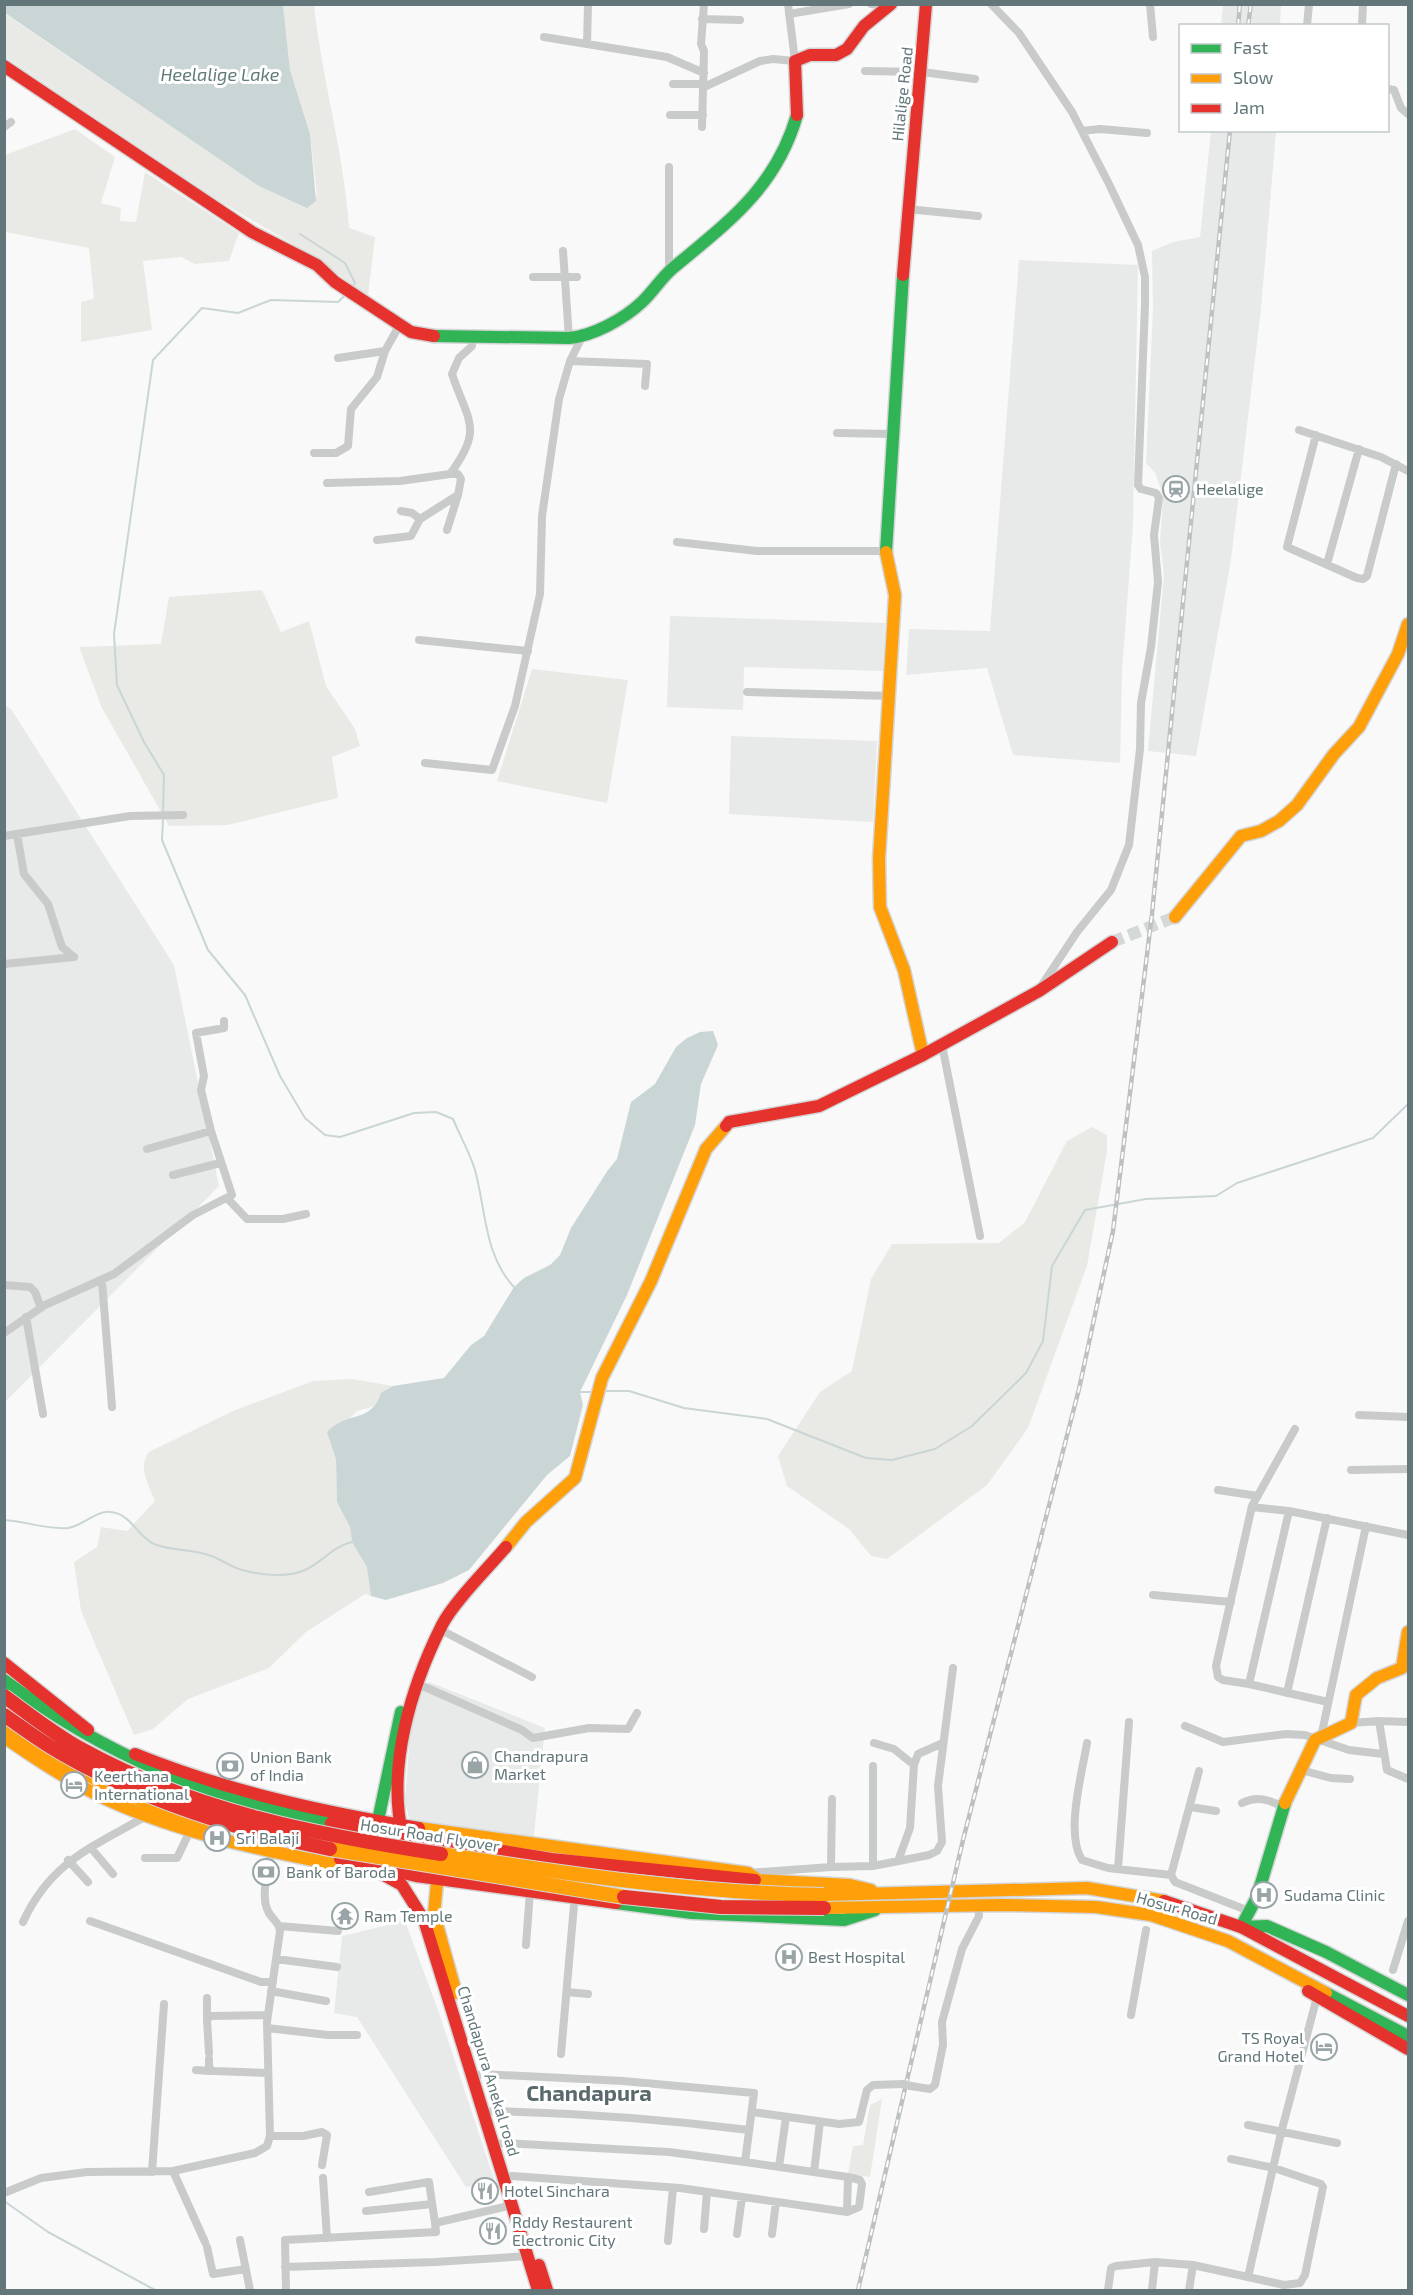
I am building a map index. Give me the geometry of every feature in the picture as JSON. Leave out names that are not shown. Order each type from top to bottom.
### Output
[{"type":"main road","name":"Hilalige Road","points":[[923,1055],[904,970],[880,907],[879,859],[895,595],[886,551],[907,209],[922,72],[926,4]]},
{"type":"main road","points":[[4,66],[60,106],[252,232],[316,266],[334,282],[411,332],[427,336],[575,337],[605,326],[641,303],[669,272],[719,232],[753,198],[788,146],[797,115],[795,61],[810,55],[836,54],[847,49],[864,26],[890,5]]},
{"type":"main road","points":[[1175,917],[1241,836],[1261,831],[1279,821],[1297,805],[1334,754],[1359,727],[1398,654],[1408,624]]},
{"type":"main road","points":[[385,1871],[377,1827],[404,1700],[423,1652],[526,1521],[575,1478],[598,1391],[651,1281],[706,1149],[729,1122],[819,1106],[923,1055],[1038,991],[1112,942]]},
{"type":"main road","points":[[401,1831],[400,1761],[410,1704],[442,1626]]},
{"type":"main road","points":[[1408,1632],[1405,1669],[1377,1678],[1356,1695],[1351,1723],[1318,1738],[1283,1807],[1257,1896],[1241,1927],[1267,1926],[1335,1956],[1408,1995]]},
{"type":"main road","points":[[4,1663],[91,1732],[150,1761],[249,1794],[377,1827]]},
{"type":"main road","points":[[4,1680],[26,1698],[95,1743],[149,1770],[250,1803],[401,1831],[748,1873],[762,1882]]},
{"type":"main road","name":"Hosur Road Flyover","points":[[4,1696],[84,1750],[146,1781],[208,1804],[312,1832],[456,1856],[676,1887],[781,1895],[876,1909]]},
{"type":"main road","name":"Hosur Road Flyover","points":[[4,1715],[37,1740],[77,1764],[139,1794],[218,1822],[372,1859],[608,1895],[708,1906],[824,1902],[880,1893]]},
{"type":"main road","points":[[4,1724],[110,1795],[148,1815],[385,1871]]},
{"type":"main road","points":[[4,1737],[62,1776],[192,1825],[272,1851],[437,1882],[530,1895],[717,1914],[844,1920],[876,1909]]},
{"type":"main road","points":[[192,1825],[203,1789]]},
{"type":"main road","points":[[444,1837],[511,1854],[762,1882],[850,1885],[880,1893]]},
{"type":"main road","points":[[444,1837],[434,1914],[477,2076],[492,2111],[547,2290]]},
{"type":"main road","points":[[506,1888],[511,1854]]},
{"type":"main road","name":"Chandapura Anekal road","points":[[385,1871],[408,1891],[424,1920],[477,2076],[538,2290]]},
{"type":"main road","points":[[437,1882],[506,1888],[574,1905],[707,1921],[717,1914]]},
{"type":"main road","name":"Hosur Road","points":[[880,1893],[1103,1890],[1168,1901],[1241,1927],[1408,2016]]},
{"type":"main road","name":"Hosur Road","points":[[876,1909],[978,1905],[1096,1907],[1142,1913],[1194,1928],[1258,1956],[1408,2036]]},
{"type":"main road","points":[[1258,1956],[1267,1969],[1408,2049]]},
{"type":"street","points":[[586,44],[588,4]]},
{"type":"street","points":[[702,127],[704,51],[701,44],[704,4]]},
{"type":"street","points":[[673,84],[704,85],[760,61],[773,58],[795,61],[789,9],[849,4]]},
{"type":"street","points":[[872,4],[890,5]]},
{"type":"street","points":[[991,4],[1018,33],[1072,112],[1125,214],[1142,258],[1145,277],[1144,357],[1138,485],[1141,489],[1156,493],[1159,498],[1154,535],[1158,582],[1151,647],[1141,703],[1140,749],[1132,827],[1124,862],[1111,890],[1077,932],[1038,991]]},
{"type":"street","points":[[1150,4],[1153,37]]},
{"type":"street","points":[[1307,24],[1309,4]]},
{"type":"street","points":[[1362,24],[1363,4]]},
{"type":"street","points":[[702,19],[740,20]]},
{"type":"street","points":[[544,37],[667,57],[704,73]]},
{"type":"street","points":[[865,72],[922,72],[975,80]]},
{"type":"street","points":[[1389,89],[1394,90],[1401,108],[1408,114]]},
{"type":"street","points":[[670,115],[703,115]]},
{"type":"street","points":[[1082,131],[1100,129],[1147,133]]},
{"type":"street","points":[[669,167],[669,272]]},
{"type":"street","points":[[907,209],[978,216]]},
{"type":"street","points":[[425,763],[492,770],[515,706],[540,594],[542,516],[558,399],[575,337],[564,278],[563,251]]},
{"type":"street","points":[[533,277],[577,277]]},
{"type":"street","points":[[314,453],[336,453],[348,446],[351,409],[377,377],[385,351],[399,326]]},
{"type":"street","points":[[450,474],[470,442],[471,430],[468,416],[452,374],[454,365],[472,346],[472,337]]},
{"type":"street","points":[[338,358],[385,351]]},
{"type":"street","points":[[570,361],[647,364],[645,386]]},
{"type":"street","points":[[1299,430],[1359,449],[1408,471]]},
{"type":"street","points":[[837,433],[893,434]]},
{"type":"street","points":[[1317,435],[1287,547],[1357,578],[1363,579],[1367,576],[1396,464]]},
{"type":"street","points":[[1327,564],[1359,449]]},
{"type":"street","points":[[327,483],[400,481],[458,474],[461,479],[458,495],[447,530]]},
{"type":"street","points":[[377,540],[411,536],[420,519],[458,495]]},
{"type":"street","points":[[401,511],[412,513],[420,519]]},
{"type":"street","points":[[677,542],[757,551],[886,551]]},
{"type":"street","points":[[419,639],[528,651]]},
{"type":"street","points":[[747,692],[889,696]]},
{"type":"street","points":[[4,836],[130,816],[183,814]]},
{"type":"street","points":[[4,964],[74,957],[62,947],[48,904],[24,874],[17,834]]},
{"type":"street","points":[[4,1333],[41,1308],[102,1281],[193,1215],[232,1195],[220,1163],[201,1090],[204,1076],[196,1032],[224,1028],[224,1021]]},
{"type":"street","points":[[942,1045],[980,1236]]},
{"type":"street","points":[[147,1149],[211,1131]]},
{"type":"street","points":[[173,1175],[220,1163]]},
{"type":"street","points":[[227,1198],[247,1219],[284,1219],[306,1214]]},
{"type":"street","points":[[102,1281],[112,1407]]},
{"type":"street","points":[[4,1285],[30,1287],[35,1292],[41,1308]]},
{"type":"street","points":[[26,1317],[43,1414]]},
{"type":"street","points":[[1359,1415],[1408,1417]]},
{"type":"street","points":[[1295,1429],[1252,1507],[1216,1666],[1218,1677],[1222,1680],[1328,1702]]},
{"type":"street","points":[[1351,1470],[1408,1469]]},
{"type":"street","points":[[1218,1490],[1258,1496]]},
{"type":"street","points":[[1252,1507],[1289,1511],[1408,1535]]},
{"type":"street","points":[[1249,1684],[1289,1511]]},
{"type":"street","points":[[1287,1693],[1327,1518]]},
{"type":"street","points":[[1318,1738],[1328,1702],[1366,1526]]},
{"type":"street","points":[[1153,1595],[1231,1602]]},
{"type":"street","points":[[442,1626],[532,1677]]},
{"type":"street","points":[[748,1873],[873,1866],[929,1856],[937,1851],[942,1842],[943,1825],[938,1786],[953,1668]]},
{"type":"street","points":[[418,1684],[533,1738],[589,1728],[628,1729],[637,1713]]},
{"type":"street","points":[[1379,1721],[1387,1770],[1408,1779]]},
{"type":"street","points":[[1118,1869],[1129,1722]]},
{"type":"street","points":[[1351,1723],[1408,1722]]},
{"type":"street","points":[[1185,1726],[1223,1742],[1286,1734],[1305,1735],[1349,1750],[1383,1754]]},
{"type":"street","points":[[874,1743],[894,1749],[914,1766]]},
{"type":"street","points":[[898,1861],[910,1828],[914,1766],[923,1750],[943,1743]]},
{"type":"street","points":[[1087,1743],[1074,1830],[1077,1853],[1082,1860],[1118,1869],[1172,1875]]},
{"type":"street","points":[[873,1766],[873,1866]]},
{"type":"street","points":[[1301,1770],[1331,1778],[1350,1779]]},
{"type":"street","points":[[1198,1771],[1172,1875],[1175,1882],[1249,1911]]},
{"type":"street","points":[[1242,1803],[1250,1798],[1263,1798],[1283,1807]]},
{"type":"street","points":[[831,1867],[832,1799]]},
{"type":"street","points":[[1190,1807],[1216,1810]]},
{"type":"street","points":[[23,1922],[44,1884],[68,1860],[148,1815]]},
{"type":"street","points":[[145,1858],[177,1858],[192,1825]]},
{"type":"street","points":[[91,1848],[113,1874]]},
{"type":"street","points":[[4,2193],[41,2178],[87,2172],[173,2171],[261,2151],[269,2142],[267,2028],[279,1926],[268,1912],[266,1899],[272,1851]]},
{"type":"street","points":[[68,1860],[88,1882]]},
{"type":"street","points":[[526,1946],[530,1895]]},
{"type":"street","points":[[561,2054],[574,1905]]},
{"type":"street","points":[[752,2112],[839,2124],[859,2122],[867,2090],[873,2085],[907,2085],[923,2090],[935,2085],[943,2045],[942,2022],[962,1949],[979,1916],[978,1905]]},
{"type":"street","points":[[90,1921],[272,1987],[326,2001]]},
{"type":"street","points":[[1394,1970],[1408,1921]]},
{"type":"street","points":[[279,1926],[338,1931]]},
{"type":"street","points":[[1131,2015],[1146,1930]]},
{"type":"street","points":[[276,1959],[337,1967]]},
{"type":"street","points":[[567,1992],[588,1994]]},
{"type":"street","points":[[1248,2277],[1281,2133],[1317,1996]]},
{"type":"street","points":[[207,1998],[210,2071]]},
{"type":"street","points":[[152,2172],[164,2004]]},
{"type":"street","points":[[207,2020],[216,2015],[268,2015]]},
{"type":"street","points":[[267,2028],[328,2035],[357,2035]]},
{"type":"street","points":[[196,2070],[268,2073]]},
{"type":"street","points":[[477,2076],[623,2081],[754,2093],[746,2162]]},
{"type":"street","points":[[492,2111],[594,2113],[749,2130]]},
{"type":"street","points":[[779,2167],[786,2117]]},
{"type":"street","points":[[814,2172],[820,2122]]},
{"type":"street","points":[[1248,2125],[1337,2144]]},
{"type":"street","points":[[270,2136],[303,2136],[322,2132],[327,2135],[322,2165]]},
{"type":"street","points":[[502,2143],[669,2152],[848,2177],[860,2180],[862,2184],[859,2208],[847,2212],[673,2188],[512,2176]]},
{"type":"street","points":[[1108,2290],[1111,2268],[1155,2262],[1193,2265],[1294,2285],[1300,2283],[1305,2275],[1323,2187],[1321,2184],[1274,2168],[1231,2159]]},
{"type":"street","points":[[173,2171],[206,2245],[213,2274],[246,2269]]},
{"type":"street","points":[[847,2212],[848,2177]]},
{"type":"street","points":[[323,2178],[327,2238]]},
{"type":"street","points":[[286,2290],[285,2240],[436,2232],[429,2182],[369,2192]]},
{"type":"street","points":[[668,2241],[673,2188]]},
{"type":"street","points":[[704,2229],[707,2192]]},
{"type":"street","points":[[737,2234],[742,2197]]},
{"type":"street","points":[[772,2234],[776,2202]]},
{"type":"street","points":[[366,2211],[432,2204]]},
{"type":"street","points":[[435,2223],[513,2205]]},
{"type":"street","points":[[240,2240],[250,2290]]},
{"type":"street","points":[[285,2267],[528,2256]]},
{"type":"street","points":[[1152,2290],[1155,2262]]},
{"type":"street","points":[[1189,2290],[1193,2265]]},
{"type":"street","points":[[531,2290],[538,2290]]},
{"type":"shaded area","points":[[283,5],[314,5],[343,172],[349,228],[375,237],[368,296],[310,254],[216,199],[5,57],[4,13],[257,185],[317,195],[310,134],[290,70]]},
{"type":"shaded area","points":[[1223,5],[1281,5],[1280,24],[1221,24]]},
{"type":"shaded area","points":[[75,129],[115,157],[101,203],[121,208],[120,221],[136,222],[145,172],[239,233],[229,261],[195,264],[181,257],[143,261],[152,330],[81,342],[81,302],[94,299],[89,248],[5,232],[5,155]]},
{"type":"shaded area","points":[[1211,132],[1276,132],[1261,309],[1231,560],[1196,756],[1148,751],[1164,575],[1160,542],[1163,497],[1156,474],[1146,463],[1153,309],[1152,251],[1173,242],[1200,237]]},
{"type":"shaded area","points":[[1019,260],[1138,265],[1133,525],[1122,671],[1120,763],[1013,755],[987,668],[906,675],[909,629],[990,631]]},
{"type":"shaded area","points":[[262,590],[281,632],[309,621],[326,686],[355,729],[360,746],[332,757],[338,798],[228,825],[169,826],[102,708],[79,647],[161,644],[169,597]]},
{"type":"shaded area","points":[[670,616],[885,623],[883,671],[744,667],[743,710],[667,707]]},
{"type":"shaded area","points":[[532,669],[628,680],[607,803],[497,781]]},
{"type":"shaded area","points":[[5,705],[11,709],[174,965],[219,1186],[5,1402]]},
{"type":"shaded area","points":[[731,736],[877,741],[873,822],[729,814]]},
{"type":"shaded area","points":[[1092,1127],[1107,1135],[1107,1151],[1087,1266],[1028,1428],[987,1485],[887,1559],[871,1556],[849,1529],[787,1486],[778,1456],[820,1392],[852,1371],[871,1279],[892,1244],[999,1243],[1025,1222],[1067,1141]]},
{"type":"shaded area","points":[[352,1379],[393,1386],[376,1406],[357,1411],[351,1417],[336,1459],[337,1502],[350,1527],[352,1542],[370,1566],[371,1596],[365,1594],[306,1632],[269,1668],[188,1699],[153,1729],[134,1735],[81,1611],[74,1562],[97,1547],[101,1527],[127,1531],[155,1501],[144,1470],[149,1452],[235,1410],[313,1381]]},
{"type":"shaded area","name":"Chandrapura Market","points":[[429,1682],[545,1728],[533,1845],[418,1826],[409,1817],[405,1802],[411,1721],[420,1692]]},
{"type":"shaded area","points":[[405,1921],[439,2013],[495,2182],[466,2187],[357,2017],[334,2013],[342,1936]]},
{"type":"shaded area","points":[[882,2099],[870,2177],[848,2174],[853,2146],[863,2145],[870,2105]]},
{"type":"water","name":"Heelalige Lake","points":[[4,5],[283,5],[290,70],[310,134],[316,201],[307,208],[257,185],[5,13]]},
{"type":"water","points":[[713,1031],[718,1045],[701,1084],[695,1125],[627,1295],[580,1392],[583,1405],[570,1456],[547,1475],[469,1570],[443,1583],[386,1600],[371,1596],[367,1567],[352,1542],[350,1527],[337,1502],[336,1459],[327,1432],[335,1425],[371,1409],[377,1403],[381,1393],[393,1386],[444,1378],[471,1345],[484,1336],[514,1287],[524,1278],[550,1265],[560,1255],[571,1228],[617,1159],[631,1102],[655,1084],[676,1047],[687,1038],[700,1032]]},
{"type":"waterway","points":[[300,234],[345,263],[355,283],[352,287]]},
{"type":"waterway","points":[[163,814],[164,775],[144,742],[117,685],[114,634],[153,360],[202,308],[238,313],[271,300],[338,302],[346,294]]},
{"type":"waterway","points":[[163,819],[162,840],[208,950],[245,995],[280,1076],[305,1118],[325,1135],[340,1137],[414,1113],[436,1112],[453,1119],[475,1170],[491,1246],[504,1274],[514,1287]]},
{"type":"waterway","points":[[603,1391],[629,1391],[684,1408],[767,1419],[866,1458],[892,1460],[935,1449],[972,1426],[1026,1373],[1043,1341],[1052,1266],[1085,1210],[1146,1199],[1216,1196],[1237,1183],[1373,1138],[1408,1104]]},
{"type":"waterway","points":[[580,1392],[595,1392]]},
{"type":"waterway","points":[[4,1520],[52,1528],[68,1528],[100,1513],[111,1512],[124,1517],[154,1544],[208,1555],[242,1570],[274,1575],[298,1573],[339,1547],[352,1542]]},
{"type":"waterway","points":[[4,2201],[48,2232],[155,2290]]},
{"type":"tunnel","points":[[1112,942],[1175,917]]},
{"type":"railway","points":[[1238,24],[1240,4]]},
{"type":"railway","points":[[1248,24],[1251,4]]},
{"type":"railway","points":[[858,2290],[963,1840],[1079,1389],[1113,1231],[1152,914],[1230,132]]},
{"type":"traffic: fast","points":[[434,336],[569,338],[598,330],[626,315],[642,302],[669,272],[748,202],[777,163],[797,115]]},
{"type":"traffic: fast","points":[[886,552],[903,275]]},
{"type":"traffic: fast","points":[[4,1680],[82,1731],[159,1770],[241,1800],[331,1823]]},
{"type":"traffic: fast","points":[[376,1830],[401,1712]]},
{"type":"traffic: fast","points":[[1285,1803],[1257,1897],[1241,1927],[1267,1926],[1326,1952],[1408,1995]]},
{"type":"traffic: fast","points":[[616,1903],[692,1913],[844,1920],[875,1910]]},
{"type":"traffic: fast","points":[[1326,1993],[1408,2036]]},
{"type":"traffic: slow","points":[[886,552],[895,595],[879,859],[880,907],[904,970],[923,1055]]},
{"type":"traffic: slow","points":[[1175,917],[1241,836],[1261,831],[1279,821],[1297,805],[1334,754],[1359,727],[1398,654],[1408,624]]},
{"type":"traffic: slow","points":[[506,1547],[526,1522],[575,1478],[602,1378],[651,1281],[706,1149],[726,1126]]},
{"type":"traffic: slow","points":[[1285,1803],[1315,1740],[1351,1723],[1356,1695],[1377,1678],[1402,1668],[1408,1632]]},
{"type":"traffic: slow","points":[[4,1724],[54,1757],[106,1785],[187,1819],[216,1828]]},
{"type":"traffic: slow","points":[[4,1737],[41,1762],[106,1799],[164,1822],[194,1832],[286,1855],[348,1867]]},
{"type":"traffic: slow","points":[[419,1828],[748,1873],[761,1882]]},
{"type":"traffic: slow","points":[[330,1849],[624,1897]]},
{"type":"traffic: slow","points":[[441,1854],[584,1875],[680,1886],[728,1891],[824,1895]]},
{"type":"traffic: slow","points":[[438,1872],[434,1914],[456,1993]]},
{"type":"traffic: slow","points":[[755,1880],[850,1885],[871,1890]]},
{"type":"traffic: slow","points":[[824,1895],[1087,1888],[1164,1901]]},
{"type":"traffic: slow","points":[[824,1908],[1001,1905],[1096,1907],[1151,1915],[1228,1941],[1326,1993]]},
{"type":"traffic: jam","points":[[797,115],[795,61],[810,55],[836,55],[847,49],[864,26],[891,4]]},
{"type":"traffic: jam","points":[[903,275],[926,4]]},
{"type":"traffic: jam","points":[[4,66],[252,232],[317,265],[335,282],[411,332],[434,336]]},
{"type":"traffic: jam","points":[[726,1126],[729,1122],[819,1106],[923,1055],[1039,991],[1112,942]]},
{"type":"traffic: jam","points":[[403,1837],[399,1811],[400,1756],[404,1728],[420,1675],[447,1616],[506,1547]]},
{"type":"traffic: jam","points":[[4,1663],[88,1730]]},
{"type":"traffic: jam","points":[[4,1696],[83,1750],[125,1771],[212,1805],[303,1829],[441,1854]]},
{"type":"traffic: jam","points":[[4,1715],[61,1753],[125,1786],[225,1823],[330,1849]]},
{"type":"traffic: jam","points":[[135,1754],[204,1779],[275,1799],[419,1828]]},
{"type":"traffic: jam","points":[[331,1823],[552,1859],[755,1880]]},
{"type":"traffic: jam","points":[[340,1859],[416,1876],[616,1903]]},
{"type":"traffic: jam","points":[[380,1873],[402,1885],[424,1920],[538,2290]]},
{"type":"traffic: jam","points":[[624,1897],[721,1907],[824,1908]]},
{"type":"traffic: jam","points":[[1164,1901],[1241,1927],[1408,2016]]},
{"type":"traffic: jam","points":[[1308,1991],[1408,2049]]},
{"type":"traffic: jam","points":[[539,2265],[547,2290]]},
{"type":"place","name":"Heelalige","points":[[1176,489]]},
{"type":"place","name":"Chandrapura Market","points":[[475,1765]]},
{"type":"place","name":"Union Bank of India","points":[[230,1766]]},
{"type":"place","name":"Keerthana International","points":[[74,1785]]},
{"type":"place","name":"Sri Balaji","points":[[217,1838]]},
{"type":"place","name":"Bank of Baroda","points":[[266,1872]]},
{"type":"place","name":"Sudama Clinic","points":[[1264,1895]]},
{"type":"place","name":"Ram Temple","points":[[345,1916]]},
{"type":"place","name":"Best Hospital","points":[[789,1957]]},
{"type":"place","name":"TS Royal Grand Hotel","points":[[1324,2047]]},
{"type":"place","name":"Hotel Sinchara","points":[[485,2191]]},
{"type":"place","name":"Rddy Restaurent Electronic City","points":[[493,2231]]},
{"type":"district","name":"Chandapura","points":[[589,2093]]}]
